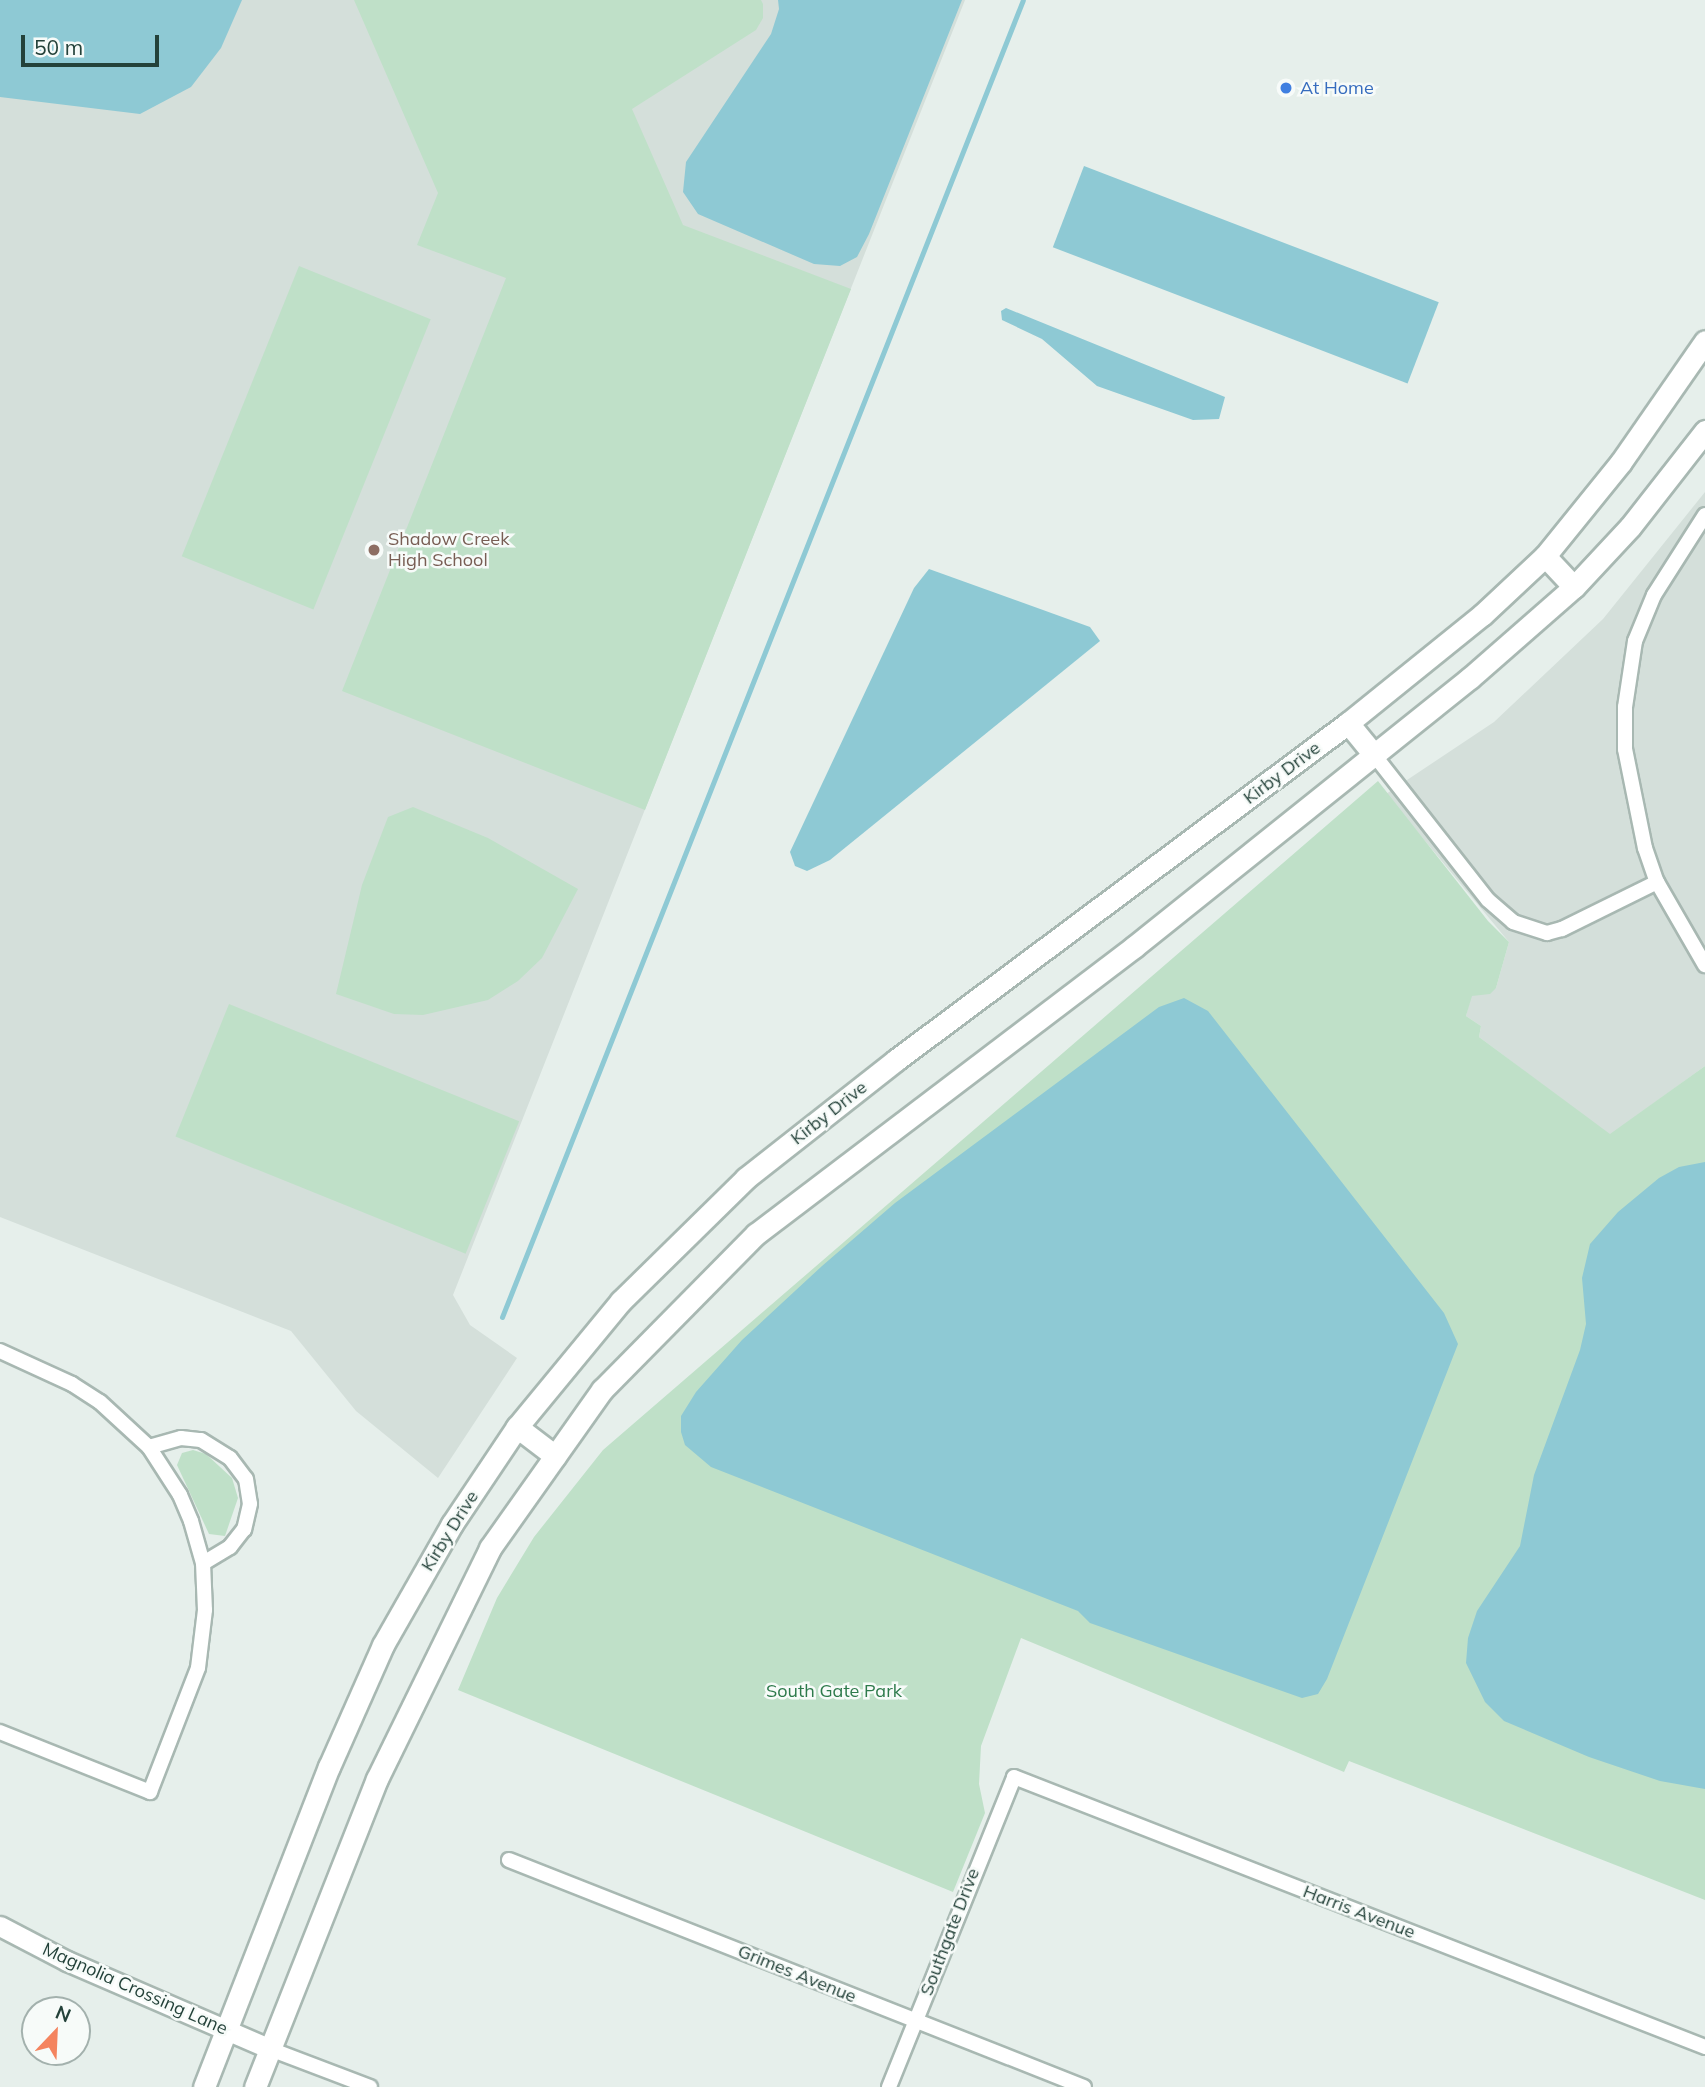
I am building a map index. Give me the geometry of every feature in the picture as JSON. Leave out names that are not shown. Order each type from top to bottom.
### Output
[{"type":"main road","name":"Kirby Drive","points":[[204,2087],[329,1767],[383,1645],[452,1524],[517,1427],[621,1301],[747,1178],[896,1060],[1348,723],[1482,615],[1545,556],[1621,462],[1705,341]]},
{"type":"main road","points":[[255,2087],[377,1779],[490,1548],[602,1390],[756,1234],[1134,947],[1375,756],[1574,587],[1630,527],[1705,431]]},
{"type":"main road","points":[[1545,556],[1574,587]]},
{"type":"main road","points":[[1348,723],[1375,756]]},
{"type":"main road","points":[[517,1427],[555,1456]]},
{"type":"street","points":[[1705,515],[1654,595],[1628,670],[1625,749],[1634,804],[1657,882],[1705,965]]},
{"type":"street","points":[[1375,756],[1488,900],[1513,922],[1547,933],[1562,929],[1657,882]]},
{"type":"street","points":[[0,1351],[72,1384],[100,1402],[149,1447],[180,1495],[204,1563],[205,1610],[198,1668],[150,1792],[0,1732]]},
{"type":"street","points":[[149,1447],[181,1438],[201,1440],[230,1458],[246,1479],[250,1504],[244,1529],[230,1547],[204,1563]]},
{"type":"street","name":"Southgate Drive","points":[[889,2087],[1014,1777]]},
{"type":"street","name":"Harris Avenue","points":[[1014,1777],[1705,2046]]},
{"type":"street","name":"Grimes Avenue","points":[[509,1860],[1084,2087]]},
{"type":"street","name":"Magnolia Crossing Lane","points":[[0,1926],[67,1961],[270,2049]]},
{"type":"street","points":[[270,2049],[370,2087]]},
{"type":"shaded area","name":"Shadow Creek High School","points":[[0,0],[965,0],[453,1295],[470,1325],[517,1358],[438,1478],[356,1411],[291,1331],[0,1217]]},
{"type":"shaded area","points":[[1705,492],[1705,1066],[1610,1135],[1479,1037],[1481,1026],[1466,1016],[1471,996],[1496,988],[1509,942],[1386,794],[1494,722],[1603,619]]},
{"type":"green space","points":[[354,0],[761,0],[763,4],[763,18],[756,30],[632,109],[683,225],[851,289],[645,810],[342,691],[506,278],[417,245],[438,193]]},
{"type":"green space","points":[[299,266],[431,319],[313,609],[182,556]]},
{"type":"green space","name":"South Gate Park","points":[[1378,781],[1488,921],[1509,942],[1496,988],[1490,994],[1472,996],[1466,1016],[1481,1026],[1479,1037],[1610,1134],[1705,1066],[1705,1900],[1349,1761],[1344,1772],[1021,1638],[981,1746],[979,1784],[985,1813],[953,1892],[458,1690],[497,1598],[534,1537],[603,1450]]},
{"type":"green space","points":[[413,807],[488,838],[578,889],[542,958],[518,981],[488,1000],[423,1015],[394,1014],[336,994],[362,885],[388,817]]},
{"type":"green space","points":[[229,1004],[519,1121],[466,1254],[175,1137]]},
{"type":"green space","points":[[193,1450],[206,1454],[232,1478],[238,1498],[225,1536],[209,1534],[177,1465],[182,1453]]},
{"type":"water","points":[[0,0],[242,0],[221,48],[191,87],[140,114],[0,97]]},
{"type":"water","points":[[778,0],[962,0],[869,234],[857,257],[840,266],[814,264],[698,214],[683,192],[686,162],[771,34],[779,9]]},
{"type":"water","points":[[1084,166],[1439,302],[1408,383],[1053,247]]},
{"type":"water","points":[[1006,308],[1225,397],[1219,419],[1193,420],[1097,386],[1042,339],[1002,320],[1001,311]]},
{"type":"water","points":[[929,569],[1090,627],[1100,641],[830,860],[807,871],[795,866],[790,852],[914,588]]},
{"type":"water","points":[[1184,998],[1208,1011],[1444,1313],[1458,1344],[1327,1679],[1318,1694],[1302,1698],[1090,1623],[1078,1611],[711,1467],[685,1445],[681,1432],[681,1416],[696,1392],[742,1340],[895,1203],[1159,1007]]},
{"type":"water","points":[[1705,1162],[1705,1789],[1660,1781],[1589,1757],[1504,1721],[1485,1702],[1466,1663],[1468,1638],[1477,1611],[1520,1546],[1534,1475],[1580,1350],[1586,1324],[1582,1278],[1590,1244],[1618,1212],[1659,1178],[1679,1167]]},
{"type":"waterway","points":[[502,1317],[1023,0]]},
{"type":"place","name":"At Home","points":[[1286,88]]},
{"type":"place","name":"Shadow Creek High School","points":[[374,550]]}]
